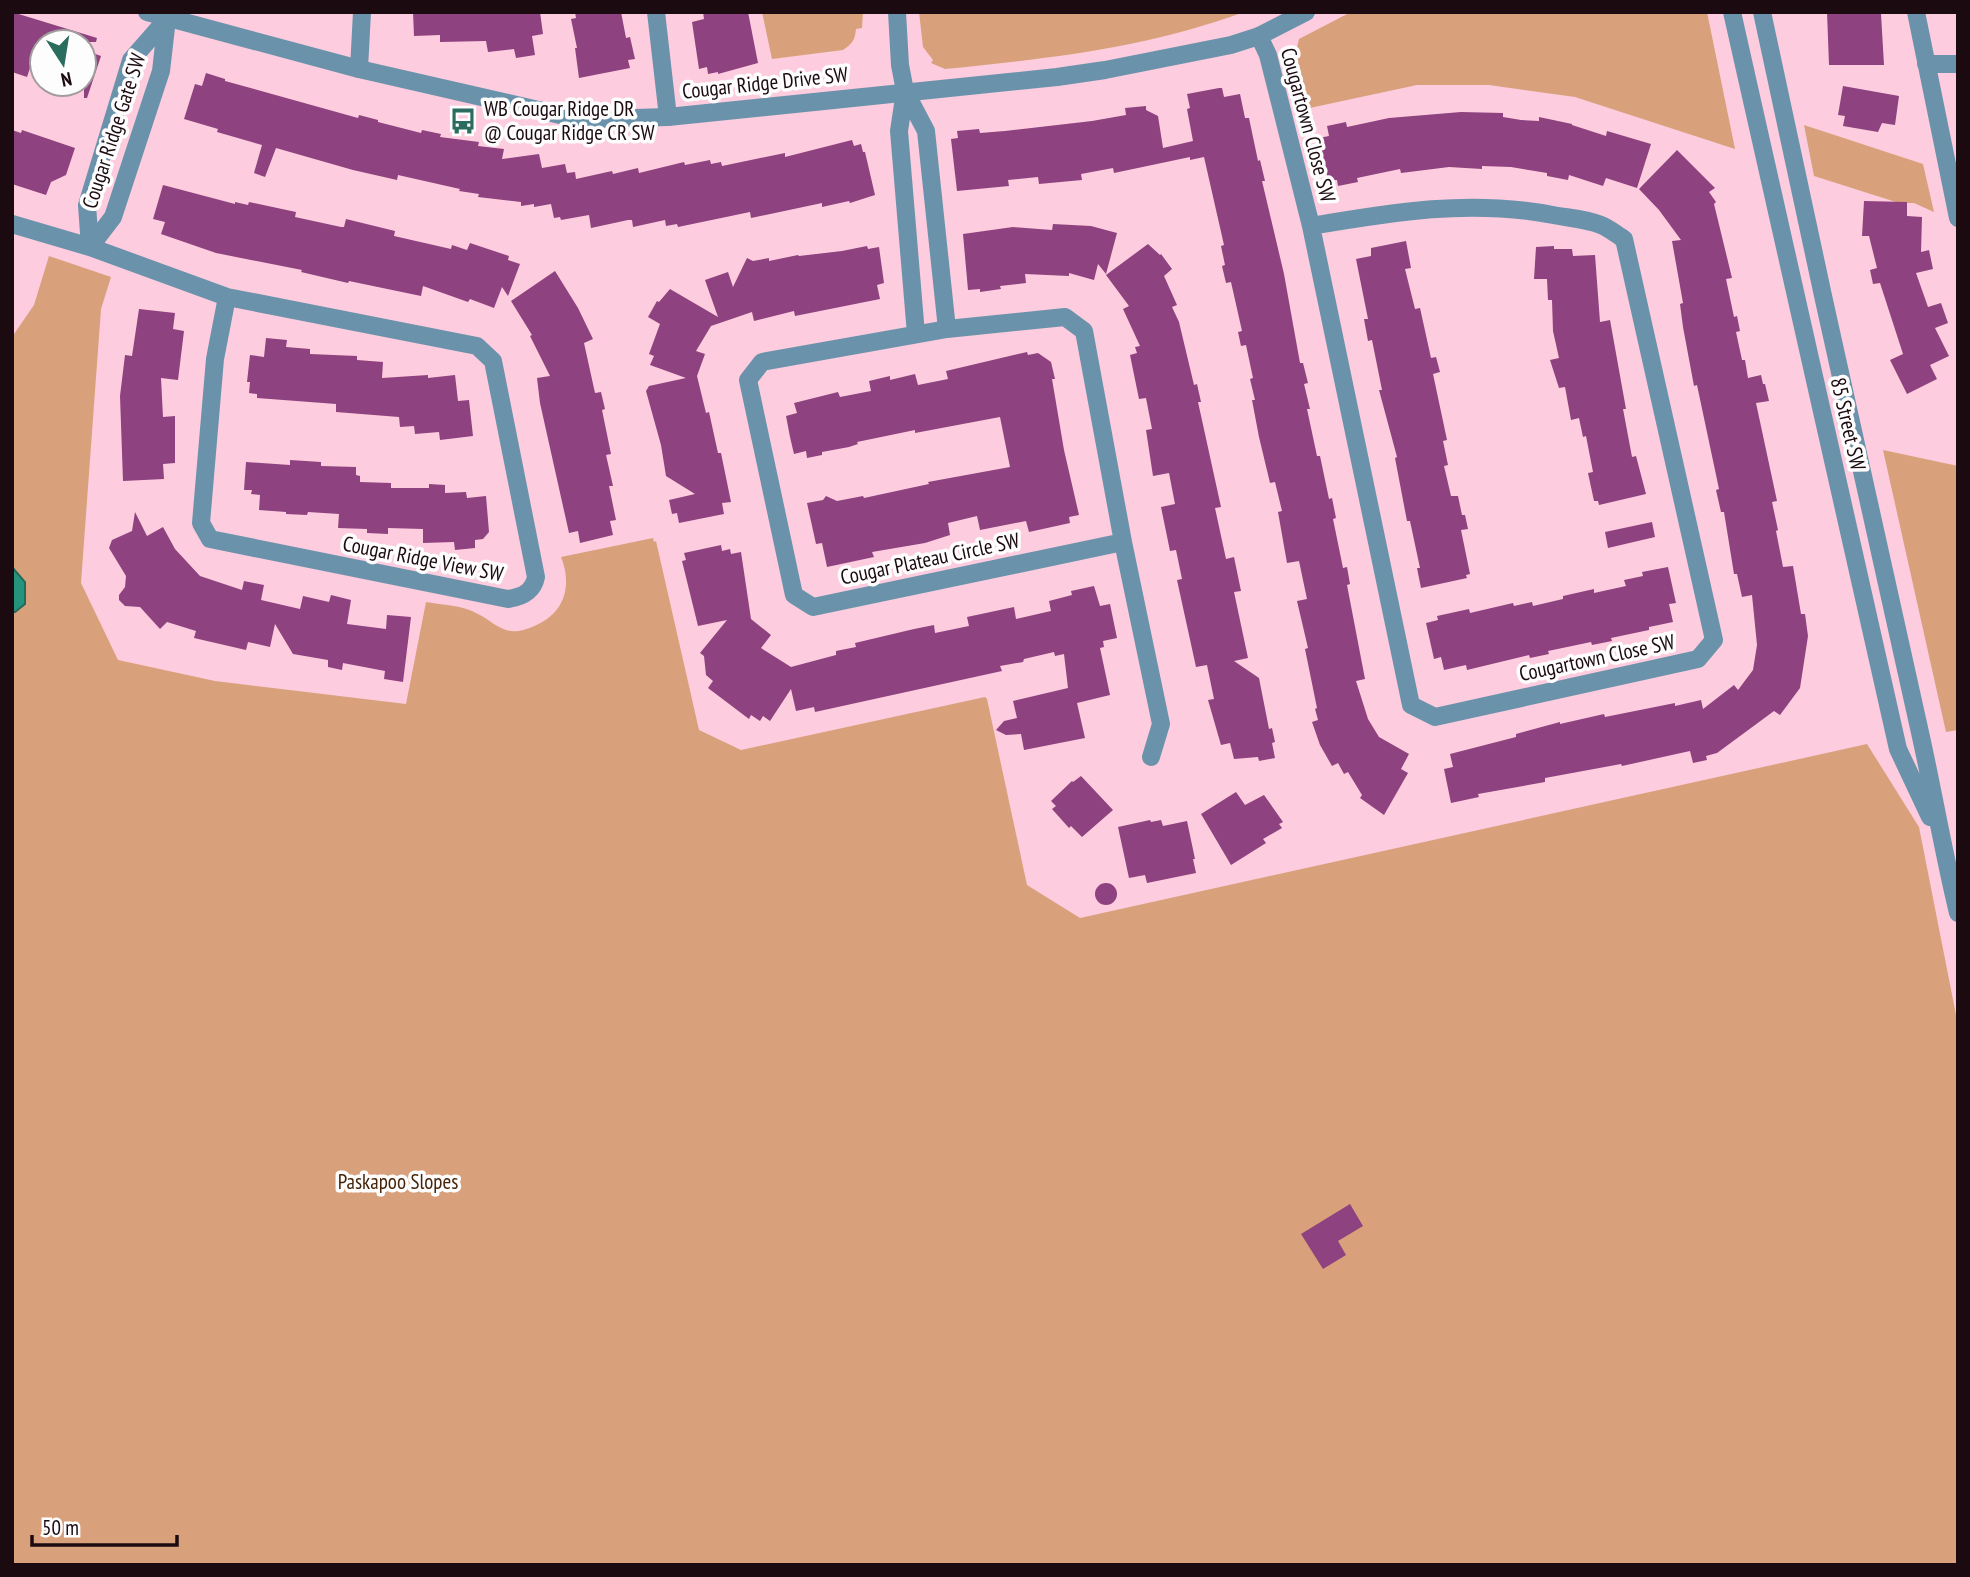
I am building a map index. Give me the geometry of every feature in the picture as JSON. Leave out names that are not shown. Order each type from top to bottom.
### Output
[{"type":"street","name":"Cougar Ridge Drive SW","points":[[147,12],[359,69],[560,115],[601,119],[668,117],[1105,70],[1259,36],[1306,12]]},
{"type":"street","points":[[359,69],[362,12]]},
{"type":"street","points":[[656,12],[668,117]]},
{"type":"street","points":[[897,12],[900,65],[905,91],[926,131],[947,329]]},
{"type":"street","name":"85 Street SW","points":[[1732,12],[1898,749],[1940,839]]},
{"type":"street","name":"85 Street SW","points":[[1762,12],[1958,914]]},
{"type":"street","points":[[1916,12],[1958,218]]},
{"type":"street","name":"Cougar Ridge Gate SW","points":[[90,247],[87,205],[131,60],[167,19]]},
{"type":"street","name":"Cougar Ridge Gate SW","points":[[90,247],[113,217],[161,71],[167,19]]},
{"type":"street","name":"Cougartown Close SW","points":[[1259,36],[1268,55],[1311,226],[1411,705],[1435,717],[1698,659],[1714,640],[1624,239],[1602,225],[1533,211],[1482,207],[1424,208],[1311,226]]},
{"type":"street","points":[[1926,64],[1958,64]]},
{"type":"street","points":[[905,91],[899,131],[916,334]]},
{"type":"street","name":"Cougar Ridge View SW","points":[[12,224],[90,247],[227,297],[477,346],[493,361],[536,578],[532,587],[525,594],[508,599],[210,539],[201,523],[215,359],[227,297]]},
{"type":"street","name":"Cougar Plateau Circle SW","points":[[1065,317],[1084,331],[1123,541],[813,607],[794,595],[748,380],[762,362],[947,329],[1065,317]]},
{"type":"street","points":[[1123,541],[1161,724],[1151,757]]},
{"type":"green space","points":[[762,12],[863,12],[862,28],[856,29],[849,46],[843,50],[772,59]]},
{"type":"green space","points":[[919,12],[1244,12],[1207,25],[1133,43],[1060,56],[945,69],[931,63],[933,60],[923,47]]},
{"type":"green space","points":[[1351,12],[1707,12],[1735,149],[1575,97],[1489,85],[1417,85],[1305,109],[1293,64],[1299,39]]},
{"type":"green space","points":[[1804,125],[1923,164],[1934,212],[1914,203],[1899,203],[1814,176]]},
{"type":"green space","name":"Paskapoo Slopes","points":[[49,256],[111,277],[101,309],[81,583],[118,660],[215,681],[406,704],[426,602],[466,609],[509,631],[526,629],[552,615],[563,599],[566,579],[561,557],[653,538],[654,542],[656,541],[699,730],[741,750],[985,697],[1027,885],[1080,918],[1867,744],[1919,827],[1958,1025],[1958,1565],[12,1565],[12,612],[25,604],[25,582],[12,567],[12,337],[34,305]]},
{"type":"green space","points":[[1883,450],[1958,466],[1958,730],[1946,732]]},
{"type":"shaded area","points":[[12,567],[25,582],[25,604],[15,612],[12,612]]},
{"type":"building","points":[[12,12],[64,28],[28,28],[27,77],[12,72]]},
{"type":"building","points":[[413,12],[540,12],[543,34],[532,36],[535,55],[516,58],[514,49],[488,52],[486,41],[440,42],[440,35],[414,36]]},
{"type":"building","points":[[575,12],[621,12],[626,38],[630,37],[635,59],[628,60],[630,68],[579,78],[571,19],[576,18]]},
{"type":"building","points":[[703,12],[748,12],[758,63],[718,74],[708,74],[707,67],[699,69],[692,22],[704,19]]},
{"type":"building","points":[[1827,12],[1881,14],[1884,65],[1829,65]]},
{"type":"building","points":[[206,73],[225,81],[358,118],[359,115],[421,133],[422,130],[441,134],[440,137],[479,142],[478,146],[504,149],[502,159],[539,154],[542,168],[565,164],[567,173],[575,172],[576,179],[638,168],[639,173],[684,162],[685,165],[710,160],[711,164],[721,162],[722,166],[785,153],[785,157],[852,140],[854,146],[861,144],[865,152],[875,195],[850,203],[849,201],[822,207],[822,203],[751,218],[750,212],[678,227],[677,224],[666,226],[665,220],[633,227],[632,220],[628,220],[591,228],[589,215],[561,220],[560,217],[554,218],[551,204],[521,206],[521,202],[478,197],[479,194],[398,175],[397,180],[276,148],[265,177],[254,173],[262,145],[184,119],[195,84],[202,86]]},
{"type":"building","points":[[1843,86],[1899,96],[1895,125],[1882,123],[1878,132],[1843,126],[1845,116],[1838,115]]},
{"type":"building","points":[[1222,88],[1224,97],[1240,94],[1265,181],[1262,181],[1284,274],[1300,363],[1303,363],[1308,383],[1304,384],[1310,409],[1307,409],[1329,499],[1332,498],[1336,518],[1333,519],[1343,568],[1347,567],[1350,584],[1347,585],[1365,679],[1356,681],[1368,719],[1379,737],[1409,754],[1401,769],[1408,773],[1384,815],[1360,798],[1362,795],[1348,772],[1344,774],[1338,763],[1332,766],[1320,745],[1312,722],[1318,720],[1317,708],[1305,649],[1308,648],[1297,601],[1307,599],[1299,561],[1287,563],[1278,512],[1282,511],[1275,482],[1270,483],[1259,437],[1252,400],[1255,400],[1250,379],[1253,378],[1246,345],[1241,346],[1238,332],[1242,331],[1231,282],[1226,283],[1222,266],[1225,265],[1221,246],[1224,245],[1204,157],[1190,160],[1190,157],[1114,173],[1113,168],[1081,174],[1082,180],[1039,184],[1038,177],[1008,180],[1009,186],[957,191],[951,139],[958,138],[957,131],[979,129],[980,133],[1092,121],[1126,115],[1125,108],[1146,106],[1146,110],[1158,116],[1163,148],[1193,141],[1187,94]]},
{"type":"building","points":[[1461,112],[1503,113],[1503,117],[1521,120],[1539,121],[1539,117],[1572,124],[1606,136],[1607,131],[1651,144],[1637,188],[1606,178],[1603,186],[1569,175],[1568,180],[1547,176],[1547,173],[1511,167],[1482,166],[1482,169],[1449,167],[1401,173],[1400,169],[1357,178],[1358,182],[1338,186],[1337,180],[1328,180],[1319,138],[1329,136],[1327,126],[1346,122],[1347,127],[1389,118]]},
{"type":"building","points":[[12,130],[21,133],[22,130],[75,148],[66,175],[51,182],[46,195],[12,184]]},
{"type":"building","points":[[1677,150],[1715,188],[1709,192],[1716,202],[1714,204],[1732,278],[1726,279],[1734,317],[1737,316],[1740,331],[1736,332],[1742,360],[1745,360],[1748,378],[1761,375],[1769,401],[1756,403],[1777,501],[1772,502],[1778,530],[1776,531],[1783,567],[1793,566],[1801,614],[1805,614],[1808,636],[1800,688],[1780,715],[1774,711],[1717,753],[1706,756],[1707,760],[1693,763],[1690,751],[1622,766],[1621,764],[1545,778],[1545,782],[1478,794],[1479,797],[1451,803],[1444,769],[1453,767],[1450,754],[1516,737],[1516,734],[1560,722],[1604,714],[1605,717],[1701,700],[1703,709],[1734,685],[1738,690],[1753,670],[1757,645],[1752,595],[1742,597],[1737,574],[1734,574],[1724,512],[1721,512],[1716,490],[1719,489],[1683,327],[1680,304],[1683,303],[1672,241],[1681,240],[1639,189]]},
{"type":"building","points":[[163,185],[235,204],[248,205],[249,202],[296,212],[295,217],[341,227],[344,227],[346,219],[395,231],[394,236],[451,249],[452,245],[467,250],[470,243],[509,256],[508,260],[520,264],[508,296],[502,287],[494,308],[423,286],[421,296],[349,281],[348,283],[301,272],[302,270],[216,253],[161,234],[165,222],[153,219]]},
{"type":"building","points":[[1864,201],[1907,202],[1907,216],[1922,217],[1921,252],[1929,250],[1933,269],[1916,273],[1928,307],[1941,303],[1948,323],[1935,328],[1949,356],[1930,365],[1937,379],[1907,394],[1890,360],[1903,354],[1880,283],[1873,284],[1870,270],[1877,268],[1869,236],[1862,236]]},
{"type":"building","points":[[1053,224],[1091,226],[1117,233],[1106,274],[1098,264],[1094,280],[1069,273],[1069,276],[1025,274],[1026,283],[980,292],[980,289],[968,290],[963,234],[1013,227],[1052,230]]},
{"type":"building","points":[[1406,241],[1411,268],[1405,269],[1415,309],[1420,308],[1431,358],[1436,357],[1440,372],[1433,374],[1447,440],[1443,441],[1448,465],[1444,466],[1451,496],[1458,496],[1462,515],[1465,515],[1468,529],[1461,530],[1470,574],[1466,575],[1467,578],[1421,588],[1417,568],[1420,568],[1410,521],[1407,521],[1395,458],[1397,457],[1379,390],[1382,390],[1372,340],[1368,341],[1364,319],[1368,319],[1356,259],[1371,256],[1371,248]]},
{"type":"building","points":[[1148,244],[1161,254],[1172,269],[1164,276],[1177,305],[1172,307],[1179,322],[1194,385],[1197,384],[1201,402],[1198,402],[1221,507],[1215,508],[1226,559],[1234,557],[1241,591],[1234,592],[1248,658],[1234,661],[1259,678],[1269,729],[1272,728],[1275,742],[1272,743],[1275,758],[1259,761],[1258,757],[1234,759],[1230,743],[1221,745],[1208,700],[1214,699],[1207,665],[1196,667],[1177,580],[1182,579],[1176,550],[1170,551],[1161,507],[1175,504],[1169,473],[1153,476],[1146,430],[1152,429],[1146,398],[1139,399],[1130,355],[1137,353],[1135,347],[1140,346],[1123,309],[1129,306],[1106,275]]},
{"type":"building","points":[[867,246],[868,249],[879,247],[884,283],[877,285],[880,299],[795,316],[794,311],[754,321],[752,312],[711,326],[696,351],[705,354],[697,376],[706,413],[709,412],[718,453],[721,453],[731,502],[722,503],[724,514],[679,523],[677,513],[672,514],[669,500],[695,494],[666,476],[661,445],[646,391],[649,386],[686,378],[650,365],[654,356],[649,354],[660,324],[648,317],[657,301],[670,289],[718,317],[705,280],[728,272],[733,287],[747,258],[753,261],[769,258],[769,261]]},
{"type":"building","points":[[1554,246],[1554,249],[1572,249],[1573,256],[1595,255],[1600,322],[1610,320],[1632,457],[1636,456],[1646,494],[1599,505],[1598,501],[1594,501],[1588,473],[1593,472],[1586,436],[1583,437],[1579,418],[1571,420],[1565,387],[1559,388],[1550,360],[1559,358],[1553,331],[1552,300],[1548,300],[1547,279],[1534,279],[1536,247]]},
{"type":"building","points":[[555,271],[593,339],[584,343],[595,393],[601,392],[611,454],[606,455],[613,486],[609,486],[616,520],[610,521],[613,535],[580,543],[578,531],[569,533],[540,403],[537,378],[550,376],[530,336],[532,335],[511,301]]},
{"type":"building","points":[[139,309],[175,313],[173,329],[184,331],[178,380],[161,378],[163,417],[175,416],[175,463],[163,464],[164,479],[123,481],[120,396],[125,355],[132,356]]},
{"type":"building","points":[[266,338],[287,340],[286,347],[310,349],[310,354],[357,356],[357,360],[383,362],[382,378],[455,375],[458,401],[469,400],[473,436],[440,440],[439,432],[415,434],[414,426],[400,427],[399,417],[336,412],[336,404],[257,398],[257,394],[249,393],[250,382],[247,382],[250,355],[264,357]]},
{"type":"building","points":[[1027,352],[1028,355],[1038,353],[1051,362],[1064,450],[1079,515],[1069,517],[1070,523],[1029,532],[1026,521],[980,530],[977,516],[948,523],[950,535],[925,543],[872,552],[874,557],[827,567],[822,543],[816,544],[807,503],[823,500],[826,496],[837,501],[864,498],[929,484],[928,482],[1010,467],[1000,417],[857,442],[858,444],[849,447],[807,458],[806,451],[794,454],[786,416],[797,413],[794,403],[838,392],[840,397],[871,391],[869,381],[890,376],[890,380],[915,374],[918,385],[948,379],[946,371]]},
{"type":"building","points":[[290,460],[321,462],[321,466],[356,467],[360,482],[391,483],[391,488],[429,488],[429,484],[445,485],[445,493],[466,492],[467,498],[486,496],[489,532],[483,539],[475,540],[475,548],[455,550],[454,542],[423,543],[423,529],[388,528],[388,534],[367,533],[367,529],[338,528],[339,514],[286,514],[259,510],[260,495],[251,494],[252,490],[244,490],[246,462],[290,465]]},
{"type":"building","points":[[135,512],[147,536],[163,527],[175,549],[200,576],[242,590],[244,581],[264,585],[261,600],[300,609],[303,596],[329,602],[331,595],[351,600],[347,624],[386,629],[387,615],[411,617],[403,682],[384,679],[385,671],[343,663],[342,670],[328,667],[328,660],[293,654],[275,624],[270,647],[248,642],[246,650],[194,638],[196,631],[167,622],[160,629],[140,607],[125,606],[119,600],[125,587],[126,576],[109,548],[112,540],[132,531]]},
{"type":"building","points":[[1652,522],[1655,537],[1608,548],[1605,532]]},
{"type":"building","points":[[721,545],[722,551],[730,549],[731,554],[741,552],[751,619],[771,635],[761,648],[791,667],[836,655],[836,651],[856,647],[855,643],[914,629],[934,625],[935,633],[969,626],[967,617],[1014,607],[1016,619],[1051,611],[1049,601],[1072,595],[1071,591],[1094,586],[1100,606],[1110,604],[1117,638],[1103,641],[1104,647],[1100,648],[1110,695],[1077,703],[1085,738],[1024,750],[1021,734],[1006,735],[996,730],[1004,721],[1017,718],[1013,701],[1068,688],[1064,654],[1055,656],[1054,652],[1000,666],[1002,671],[815,712],[814,707],[796,711],[791,689],[770,721],[763,716],[760,721],[751,715],[749,719],[708,688],[713,681],[706,675],[704,656],[700,653],[727,620],[698,626],[682,561],[686,560],[684,553]]},
{"type":"building","points":[[1668,567],[1676,603],[1669,604],[1673,622],[1611,638],[1612,641],[1592,645],[1591,642],[1548,651],[1549,654],[1530,658],[1529,655],[1467,670],[1466,665],[1444,670],[1441,657],[1434,659],[1426,623],[1438,620],[1437,616],[1469,609],[1470,613],[1513,603],[1514,606],[1532,602],[1533,606],[1594,589],[1594,593],[1626,586],[1624,580],[1643,576],[1642,572]]},
{"type":"building","points":[[1081,776],[1113,810],[1082,837],[1071,826],[1069,828],[1052,809],[1056,806],[1051,801]]},
{"type":"building","points":[[1236,792],[1245,805],[1264,795],[1283,822],[1279,824],[1282,828],[1263,839],[1266,843],[1231,865],[1201,814]]},
{"type":"building","points":[[1161,820],[1163,826],[1187,821],[1196,873],[1147,883],[1145,875],[1129,878],[1118,827]]},
{"type":"building","points":[[1106,883],[1114,886],[1117,894],[1114,902],[1106,905],[1098,902],[1095,894],[1098,886]]},
{"type":"building","points":[[1350,1204],[1363,1226],[1338,1241],[1346,1255],[1323,1269],[1301,1234]]},
{"type":"place","name":"WB Cougar Ridge DR @ Cougar Ridge CR SW","points":[[463,121]]}]
